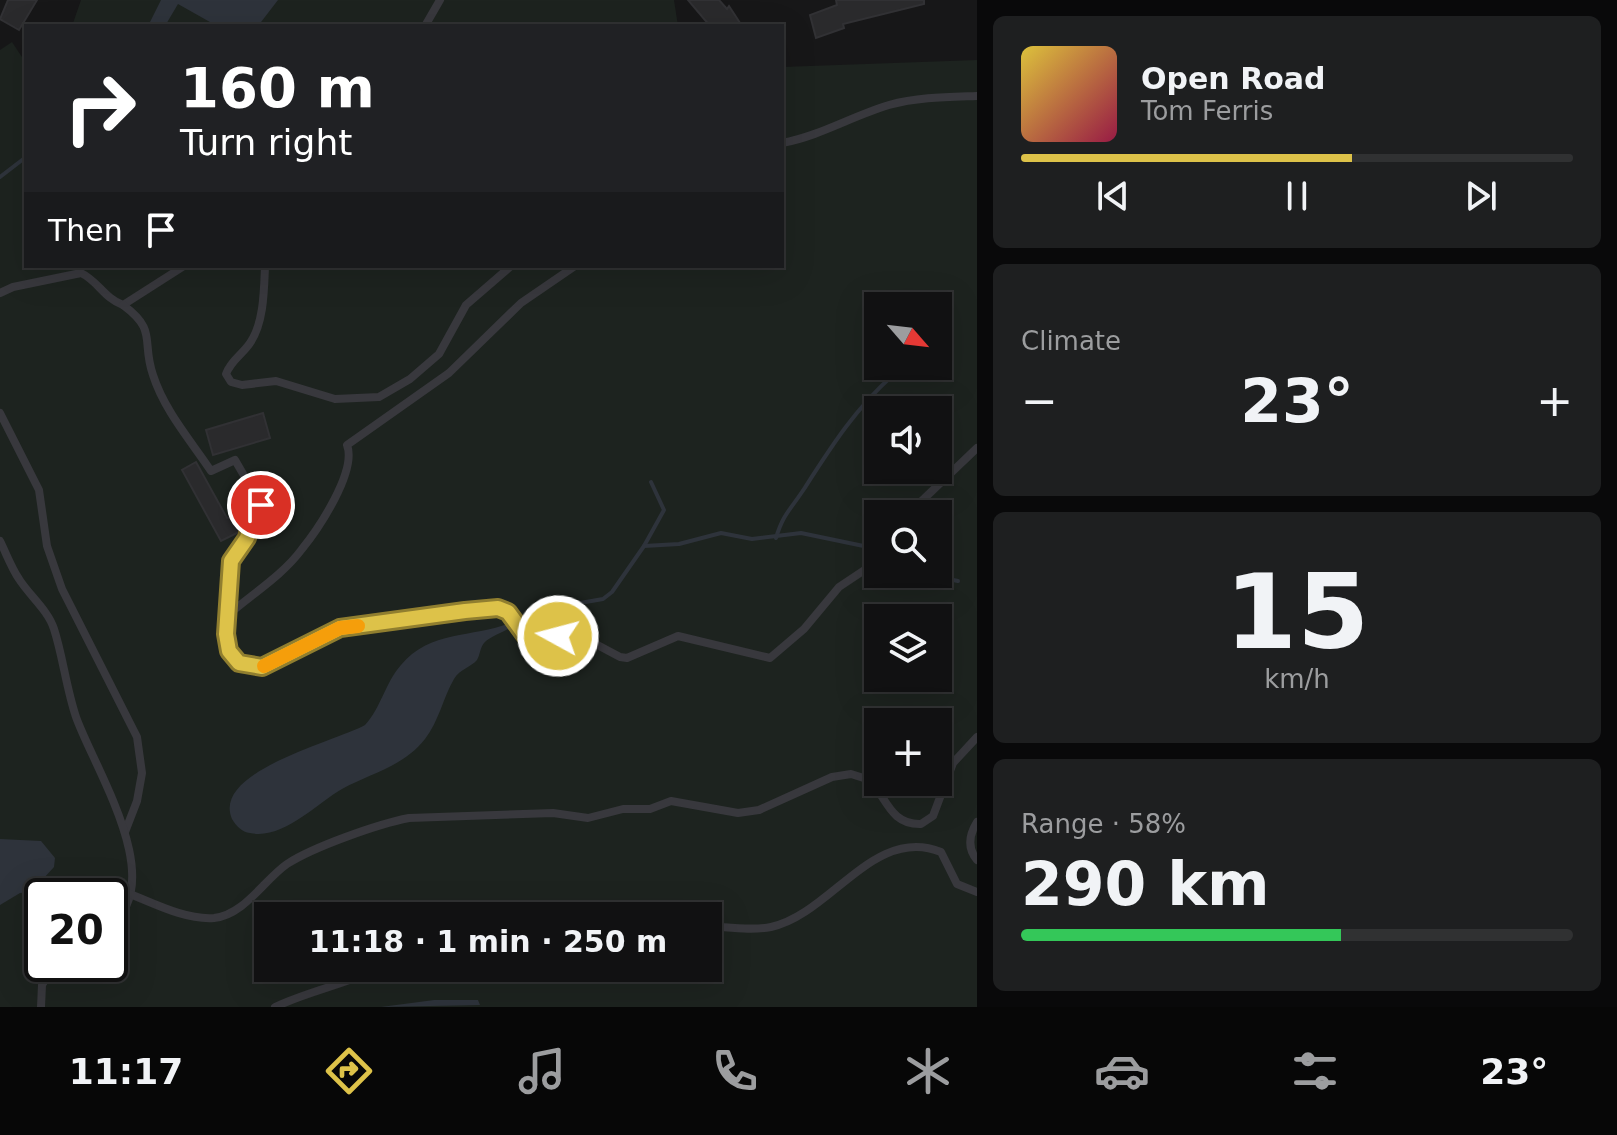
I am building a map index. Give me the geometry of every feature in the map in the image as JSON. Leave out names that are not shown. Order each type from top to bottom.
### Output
[{"type":"lane","points":[[426,24],[440,0]]},
{"type":"lane","points":[[784,143],[808,138],[852,118],[918,97],[977,96]]},
{"type":"lane","points":[[123,305],[181,268]]},
{"type":"lane","points":[[265,268],[260,314],[251,342],[230,364],[226,374],[231,382],[242,385],[276,381],[335,399],[379,397],[410,379],[439,354],[466,305],[509,268]]},
{"type":"lane","points":[[228,615],[303,549],[346,477],[350,452],[347,445],[449,373],[521,303],[572,268]]},
{"type":"lane","points":[[0,293],[13,287],[81,273],[143,321],[148,331],[152,374],[169,408],[211,471],[235,460],[261,505],[251,520],[247,538],[231,561],[226,634],[229,651],[239,663],[253,668],[340,628],[498,608],[508,612],[527,638],[575,633],[620,657],[627,658],[678,636],[770,658],[804,629],[839,587],[864,570]]},
{"type":"lane","points":[[0,413],[39,490],[47,546],[62,589],[137,737],[142,773],[137,801],[125,832]]},
{"type":"lane","points":[[923,500],[977,448]]},
{"type":"lane","points":[[0,541],[17,577],[54,627],[64,683],[87,750],[125,832],[132,860],[128,897]]},
{"type":"lane","points":[[130,894],[198,917],[217,918],[233,912],[290,862],[386,823],[409,818],[553,813],[588,818],[623,809],[650,809],[671,801],[738,813],[759,810],[832,777],[851,774],[870,780],[893,815],[901,821],[921,824],[933,816],[953,763],[977,737]]},
{"type":"lane","points":[[977,822],[970,840],[970,852],[977,860]]},
{"type":"lane","points":[[722,926],[771,927],[797,917],[891,850],[941,852],[957,884],[977,892]]},
{"type":"lane","points":[[41,1007],[44,982]]},
{"type":"lane","points":[[275,1007],[313,990],[351,982]]},
{"type":"shaded area","points":[[81,0],[674,0],[678,24],[73,24]]},
{"type":"shaded area","points":[[161,0],[278,0],[260,24],[213,24],[178,4],[166,24],[149,24]]},
{"type":"shaded area","points":[[12,42],[24,60],[24,268],[784,268],[784,67],[977,60],[977,1007],[0,1007],[0,50]]},
{"type":"shaded area","points":[[510,623],[510,628],[484,643],[477,660],[456,676],[430,732],[407,756],[342,789],[299,819],[275,831],[262,834],[247,832],[234,822],[231,802],[240,786],[257,772],[280,760],[365,725],[396,672],[412,654],[438,640]]},
{"type":"shaded area","points":[[0,839],[41,841],[55,858],[54,867],[44,878],[24,878],[24,893],[0,905]]},
{"type":"shaded area","points":[[434,1000],[478,1000],[480,1005],[381,1007]]},
{"type":"building","points":[[8,0],[37,0],[19,30],[0,19]]},
{"type":"building","points":[[688,0],[719,0],[727,9],[729,6],[741,24],[708,24]]},
{"type":"building","points":[[836,0],[924,0],[924,4],[843,24],[844,28],[816,38],[810,15],[837,5]]},
{"type":"building","points":[[263,413],[270,438],[213,455],[206,430]]},
{"type":"building","points":[[196,462],[227,518],[236,514],[243,526],[241,531],[221,541],[182,470]]},
{"type":"building","points":[[270,503],[279,512],[263,531],[258,523]]},
{"type":"waterway","points":[[0,177],[24,159]]},
{"type":"waterway","points":[[776,538],[785,517],[834,443],[888,380]]},
{"type":"waterway","points":[[644,546],[664,510],[651,482]]},
{"type":"waterway","points":[[522,624],[557,607],[603,599],[612,592],[644,546],[679,544],[721,533],[752,539],[801,533],[864,546]]},
{"type":"waterway","points":[[952,580],[958,581]]},
{"type":"slow traffic","points":[[264,666],[340,628],[358,626]]},
{"type":"route","points":[[261,505],[251,520],[247,538],[231,561],[227,642],[229,651],[247,667],[262,667],[340,628],[465,611],[498,608],[515,619],[527,638],[558,636]]}]
